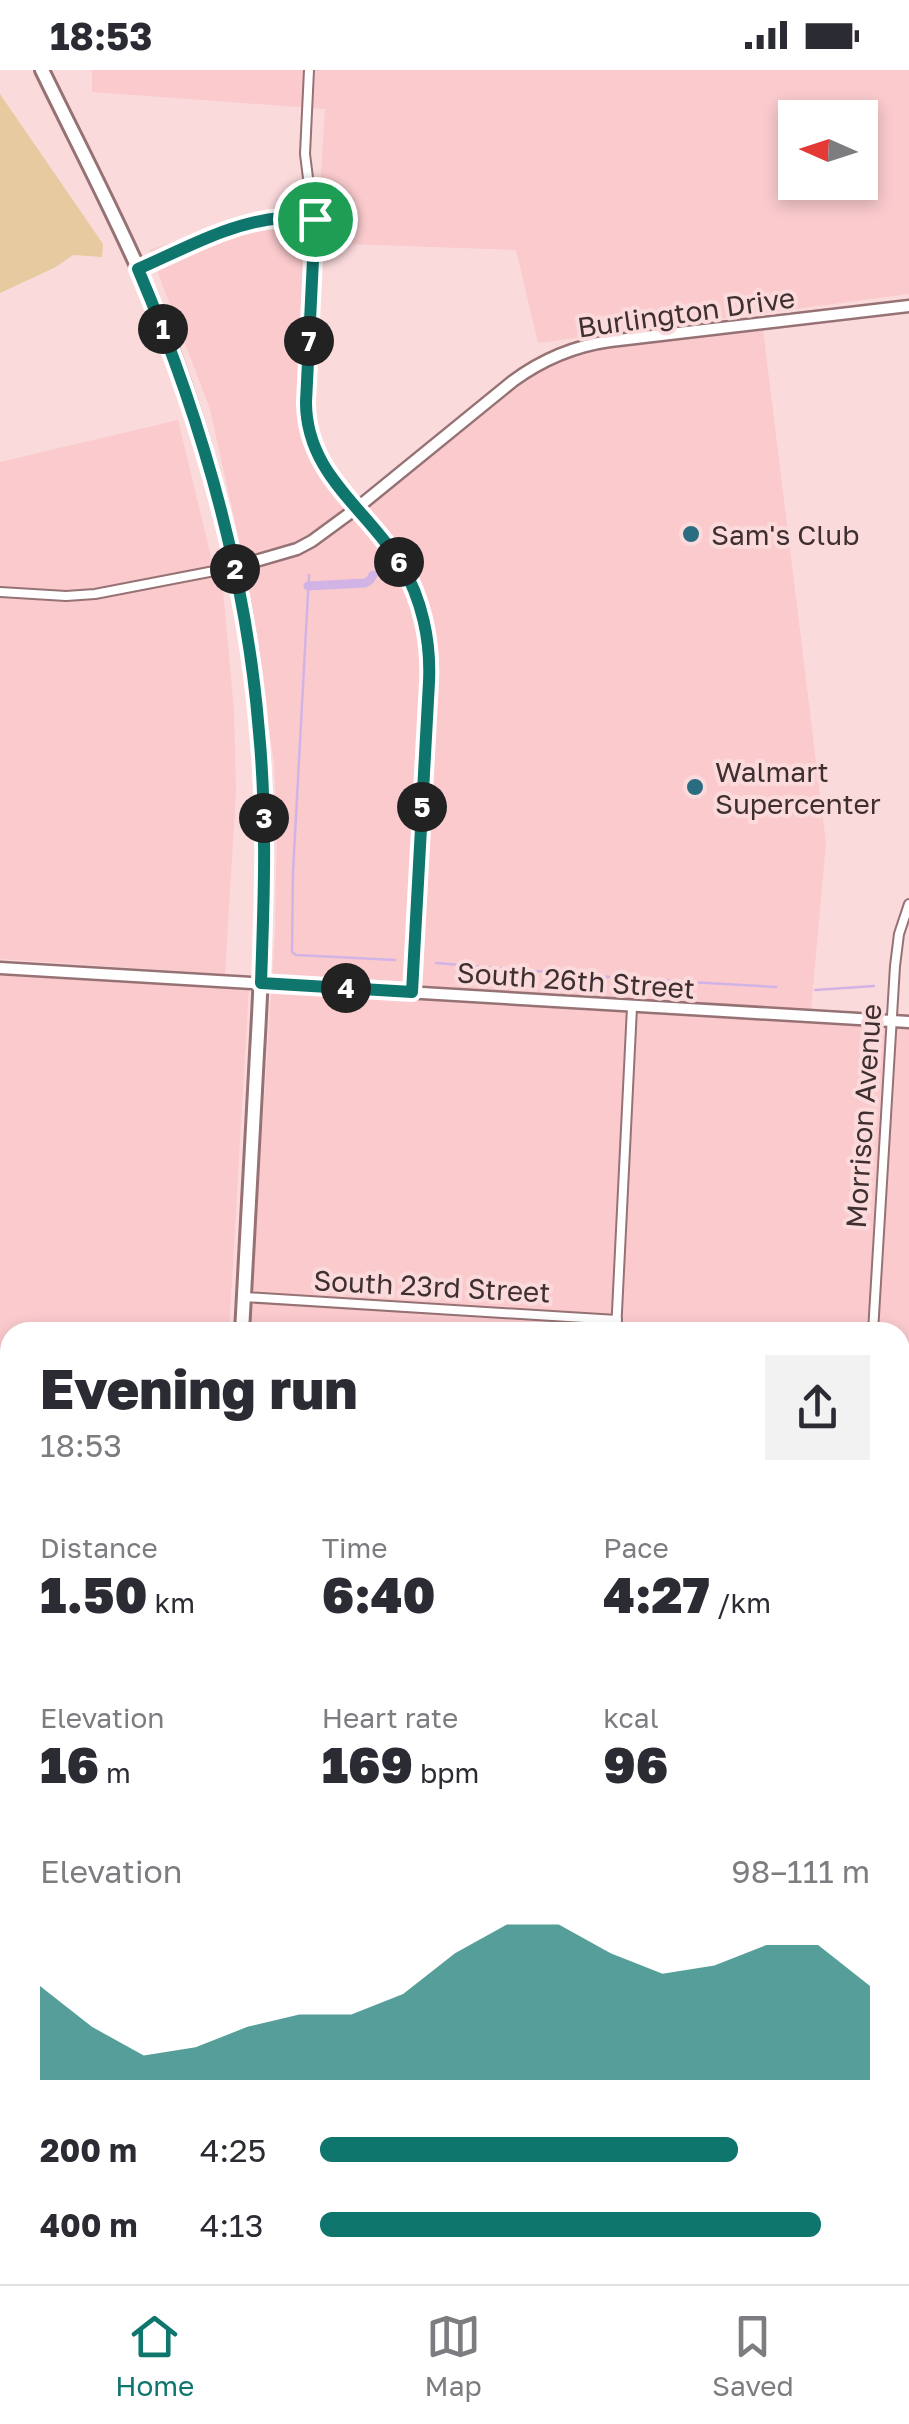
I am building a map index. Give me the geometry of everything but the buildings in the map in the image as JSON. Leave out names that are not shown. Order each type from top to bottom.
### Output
[{"type":"main road","points":[[42,70],[138,269],[191,404],[215,484],[248,637],[260,745],[265,860],[243,1322]]},
{"type":"street","points":[[309,70],[305,154],[315,219],[306,423],[317,456],[404,569],[428,642],[412,992]]},
{"type":"street","points":[[138,269],[252,222],[315,219]]},
{"type":"street","name":"Burlington Drive","points":[[0,592],[95,594],[235,567],[305,546],[513,381],[562,353],[610,341],[909,306]]},
{"type":"street","name":"Morrison Avenue","points":[[874,1322],[897,948],[909,904]]},
{"type":"street","name":"South 26th Street","points":[[0,968],[909,1022]]},
{"type":"street","points":[[617,1320],[632,1007]]},
{"type":"street","name":"South 23rd Street","points":[[244,1297],[617,1320]]},
{"type":"shaded area","points":[[92,70],[909,70],[909,294],[538,343],[516,250],[319,243],[313,372],[315,434],[320,450],[327,464],[367,509],[532,375],[567,359],[596,347],[763,329],[826,843],[811,1009],[909,1015],[909,1322],[250,1322],[275,933],[274,763],[246,572],[210,409],[149,250],[285,206],[319,204],[325,109],[92,92]]},
{"type":"shaded area","points":[[0,94],[103,244],[102,257],[73,255],[0,293]]},
{"type":"shaded area","points":[[178,420],[218,586],[222,580],[234,710],[236,792],[225,974],[0,959],[0,462]]},
{"type":"shaded area","points":[[0,972],[249,986],[230,1322],[0,1322]]},
{"type":"waterway","points":[[309,575],[292,952],[395,960]]},
{"type":"waterway","points":[[308,586],[365,583],[373,575]]},
{"type":"waterway","points":[[436,963],[609,977]]},
{"type":"waterway","points":[[655,980],[776,987]]},
{"type":"waterway","points":[[815,990],[874,986]]},
{"type":"place","name":"Sam's Club","points":[[691,534]]},
{"type":"place","name":"Walmart Supercenter","points":[[695,787]]},
{"type":"route","points":[[315,219],[306,402],[309,436],[324,466],[404,569],[428,642],[430,667],[412,992],[261,983],[264,813],[259,728],[240,588],[200,435],[175,359],[138,269],[252,222],[315,219]]}]
